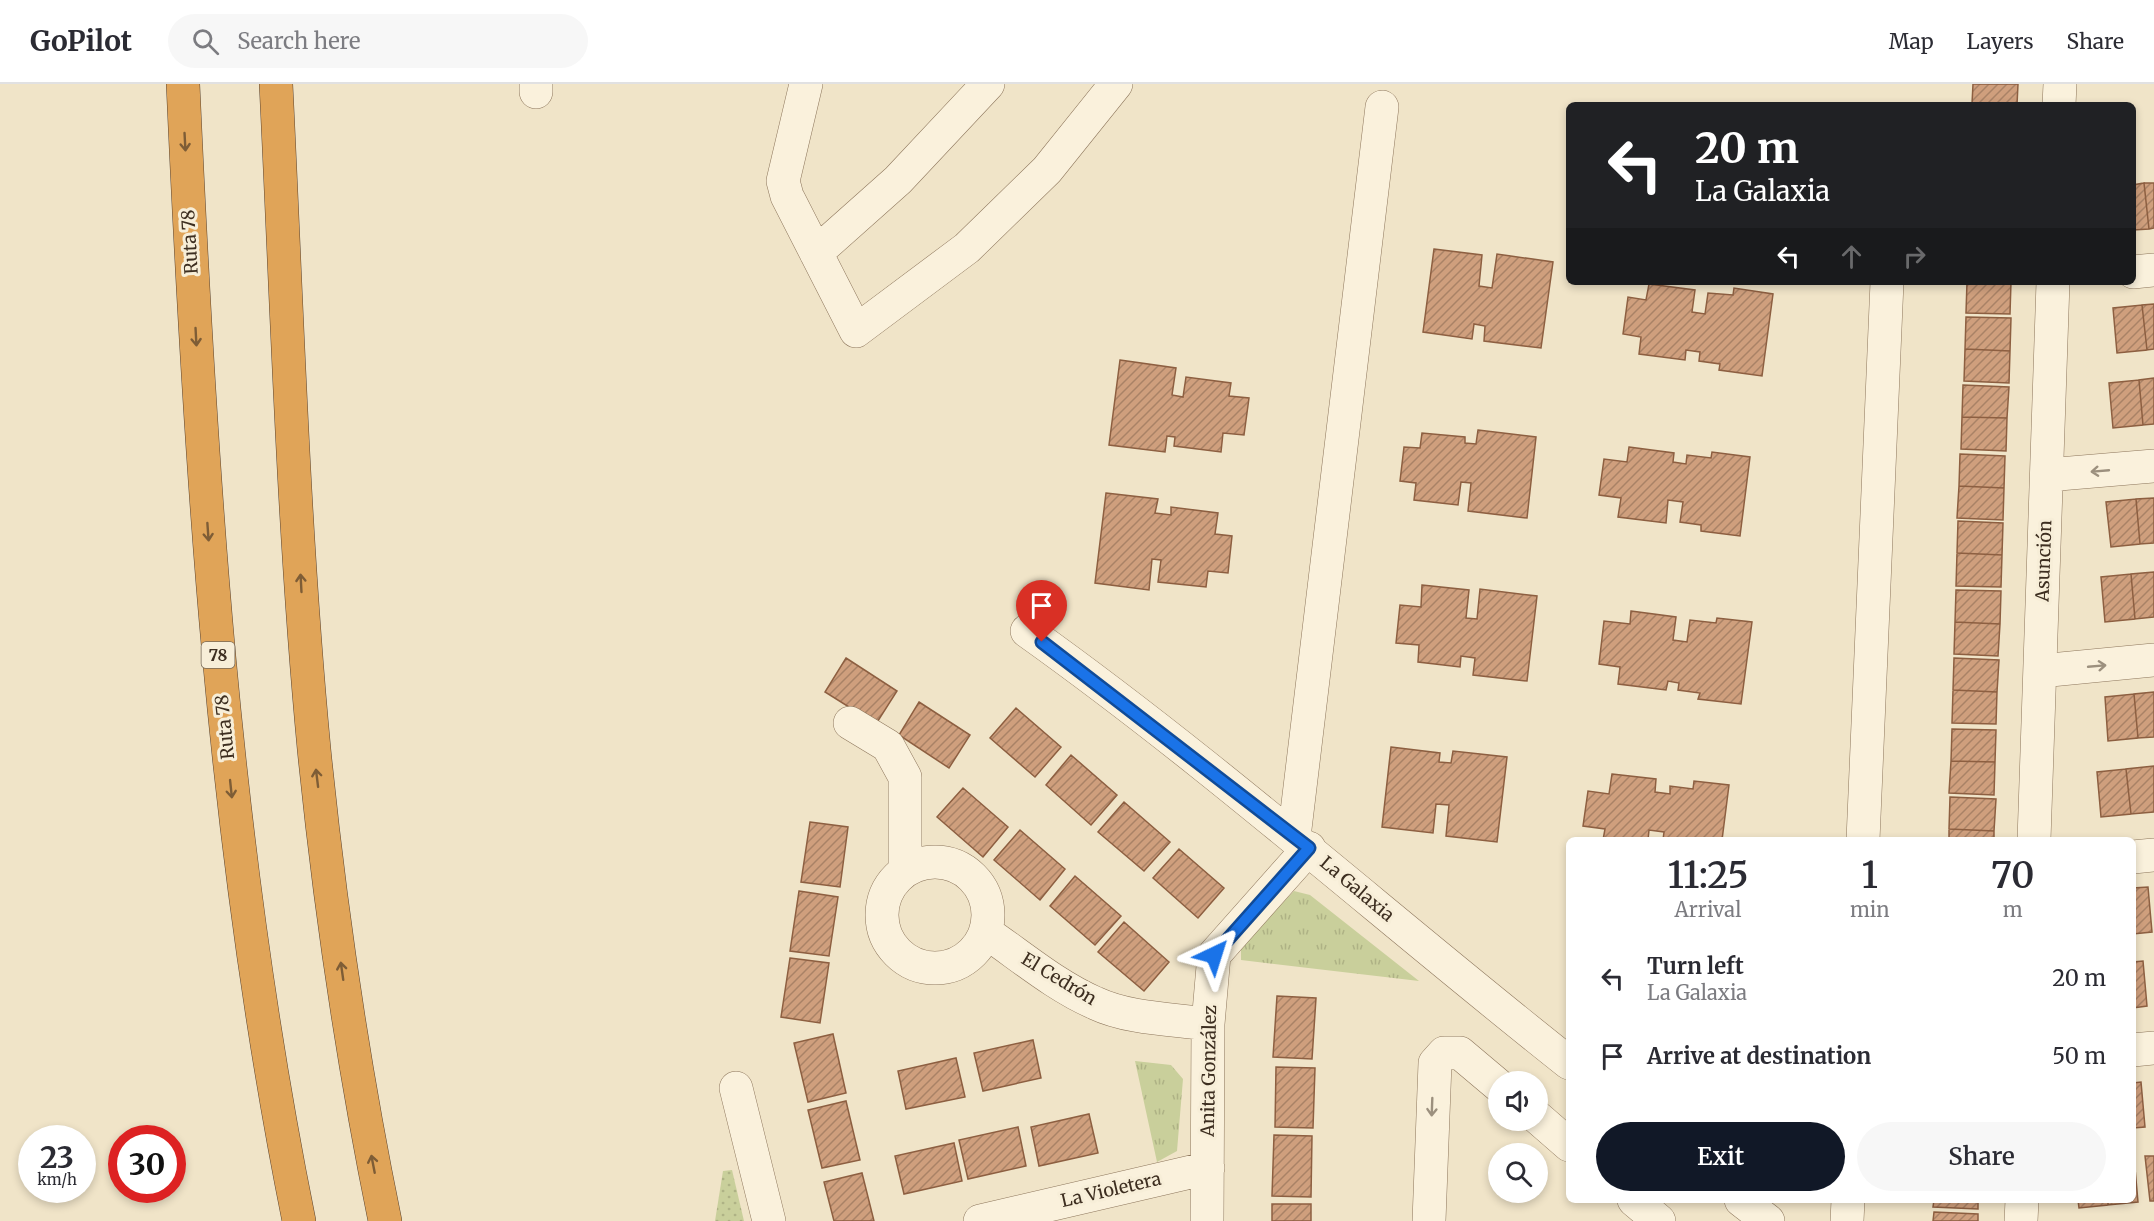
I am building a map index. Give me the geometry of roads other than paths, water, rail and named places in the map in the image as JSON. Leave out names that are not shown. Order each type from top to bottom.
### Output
[{"type":"highway","name":"Ruta 78","points":[[183,84],[204,470],[214,615],[228,758],[242,882],[260,1006],[298,1221]]},
{"type":"highway","points":[[276,84],[303,621],[314,750],[347,1011],[385,1221]]},
{"type":"street","points":[[806,84],[783,181],[787,195],[856,331],[967,248],[1047,170],[1116,84]]},
{"type":"street","points":[[816,253],[898,180],[988,84]]},
{"type":"street","points":[[2059,102],[2060,84]]},
{"type":"street","points":[[1301,842],[1382,107]]},
{"type":"street","points":[[2136,272],[2154,270]]},
{"type":"street","points":[[1863,837],[1887,285]]},
{"type":"street","name":"Asunción","points":[[2034,837],[2053,285]]},
{"type":"street","points":[[2047,476],[2154,466]]},
{"type":"street","name":"La Galaxia","points":[[1027,631],[1073,664],[1301,842],[1566,1061]]},
{"type":"street","points":[[2040,671],[2154,660]]},
{"type":"street","points":[[850,723],[888,746],[905,777],[905,870]]},
{"type":"street","name":"Anita González","points":[[1207,1221],[1208,1024],[1214,955],[1301,842]]},
{"type":"street","points":[[2136,857],[2154,855]]},
{"type":"street","points":[[940,861],[958,866],[973,876],[984,891],[989,919],[987,933],[968,958],[951,966],[933,969],[920,967],[903,958],[890,944],[882,920],[884,900],[891,884],[905,870],[921,863],[940,861]]},
{"type":"street","name":"El Cedrón","points":[[987,933],[1060,983],[1096,1004],[1150,1017],[1208,1024]]},
{"type":"street","points":[[2136,1050],[2154,1048]]},
{"type":"street","points":[[1429,1221],[1435,1063],[1444,1053],[1460,1053],[1488,1077]]},
{"type":"street","points":[[736,1088],[769,1221]]},
{"type":"street","points":[[1548,1127],[1566,1142]]},
{"type":"street","name":"La Violetera","points":[[980,1221],[1025,1215],[1208,1168]]},
{"type":"street","points":[[1638,1203],[1659,1221]]},
{"type":"street","points":[[1745,1203],[1768,1221]]},
{"type":"street","points":[[1847,1221],[1848,1203]]},
{"type":"street","points":[[2021,1221],[2022,1203]]}]
